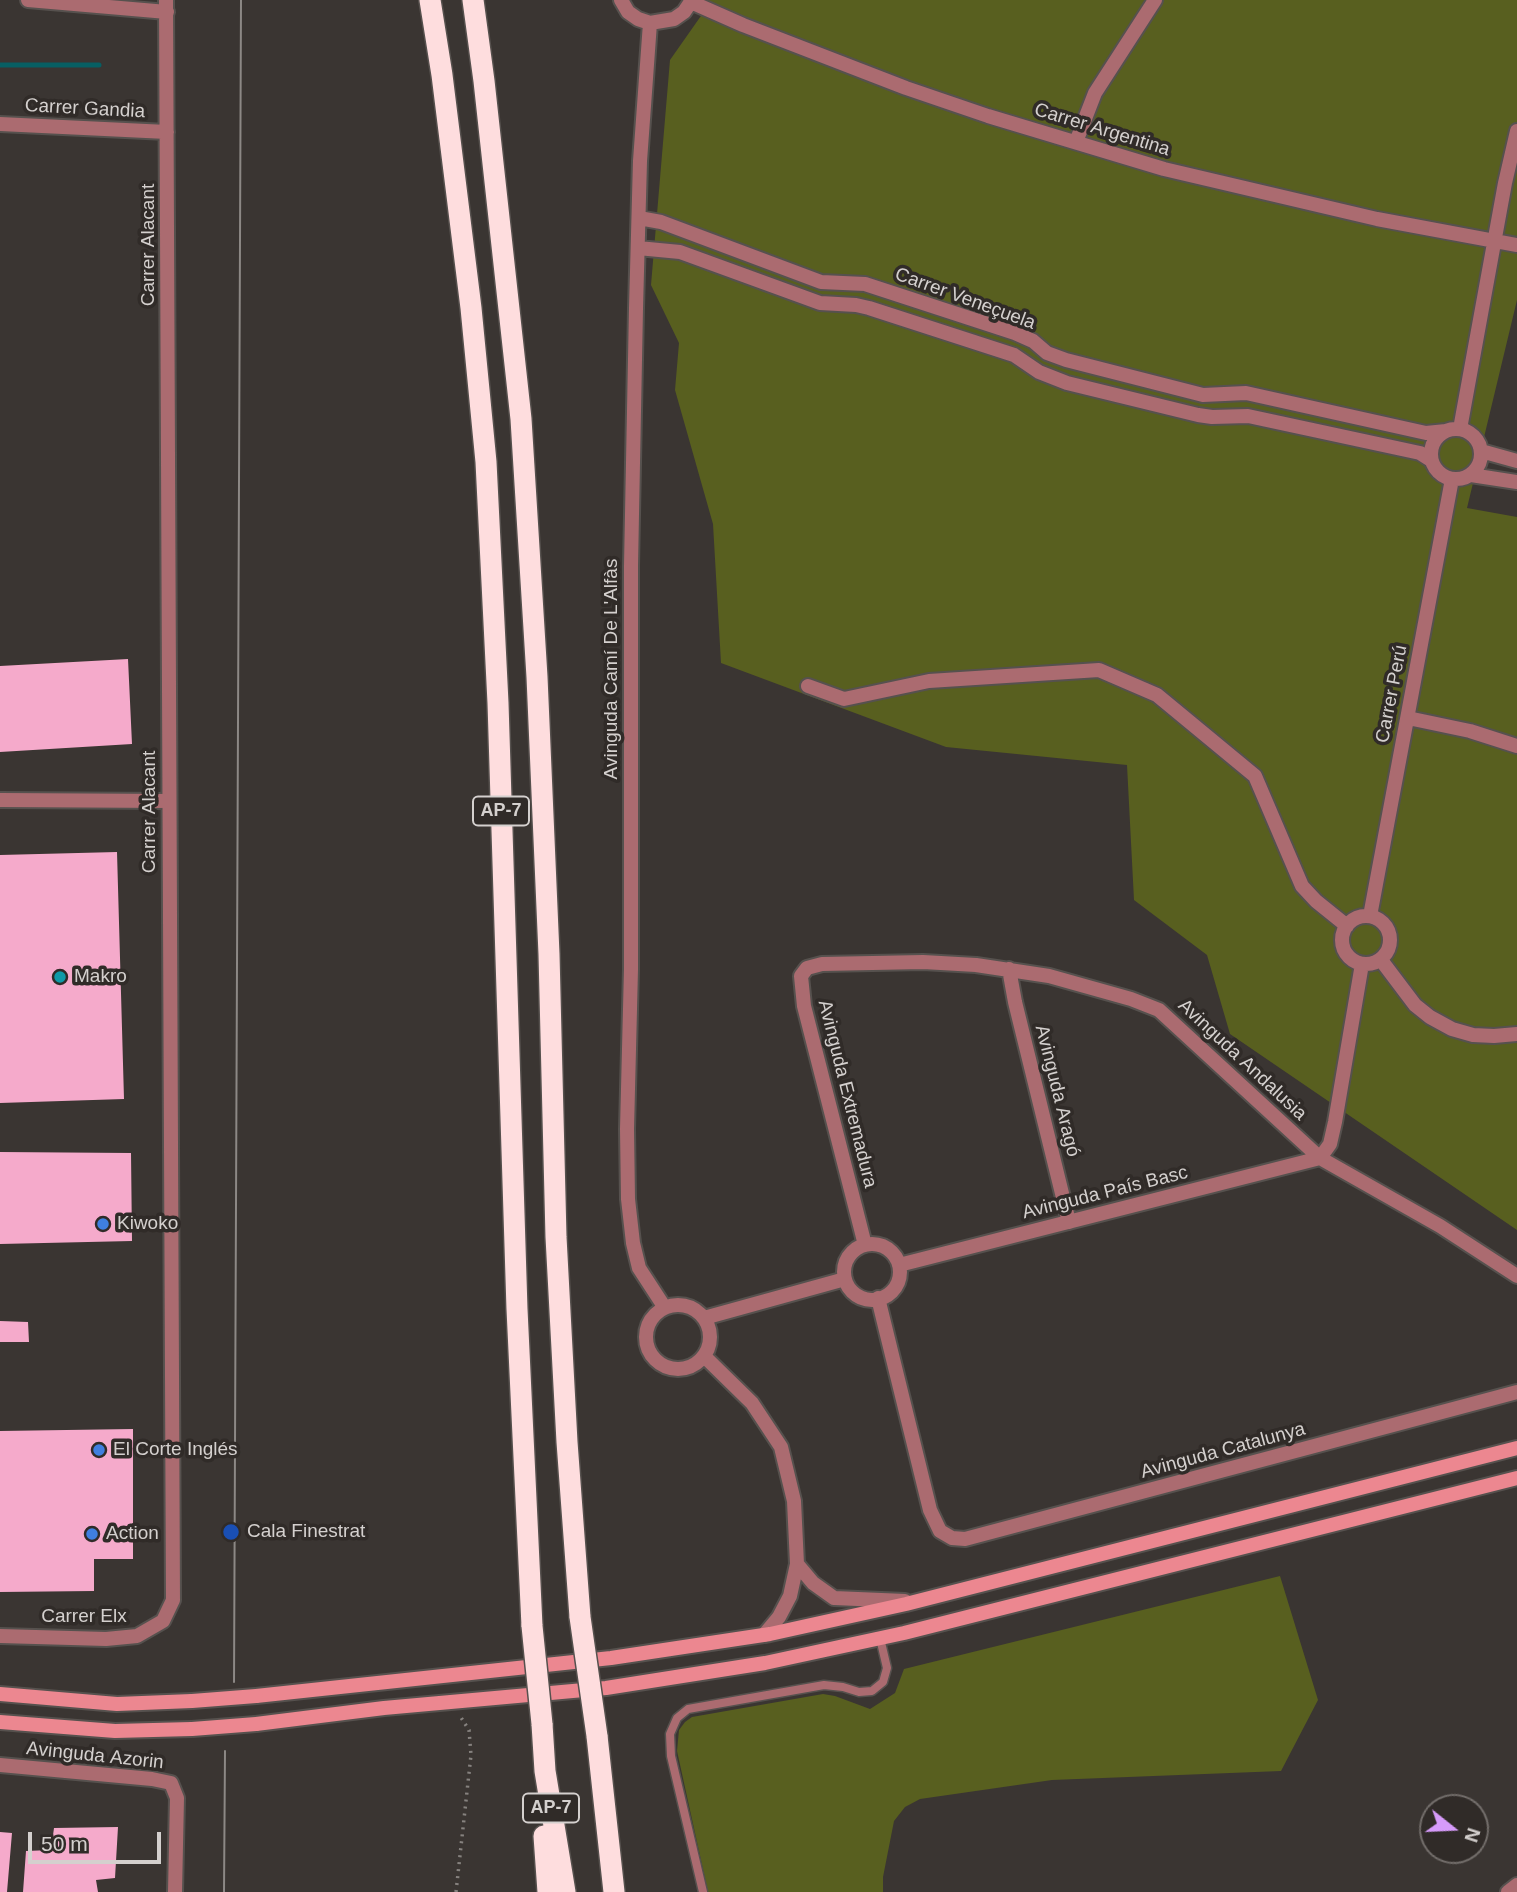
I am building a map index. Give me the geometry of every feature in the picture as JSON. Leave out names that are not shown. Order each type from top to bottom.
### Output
[{"type":"highway","name":"AP-7","points":[[430,0],[471,308],[486,462],[498,703],[516,1295],[532,1626],[545,1771],[565,1892]]},
{"type":"highway","name":"AP-7","points":[[473,0],[520,419],[537,677],[549,968],[556,1237],[567,1441],[580,1617],[597,1736],[614,1892]]},
{"type":"highway","points":[[545,1771],[544,1853],[548,1892]]},
{"type":"main road","points":[[0,1694],[117,1704],[256,1696],[611,1658],[764,1634],[914,1601],[1517,1448]]},
{"type":"main road","points":[[0,1723],[115,1731],[192,1729],[644,1683],[765,1663],[880,1638],[1517,1478]]},
{"type":"street","points":[[29,0],[166,6]]},
{"type":"street","points":[[621,0],[628,12],[650,23],[674,19],[684,12],[691,1]]},
{"type":"street","points":[[1076,142],[1095,93],[1155,0]]},
{"type":"street","name":"Carrer Argentina","points":[[691,1],[743,25],[906,88],[988,116],[1164,169],[1377,219],[1517,245]]},
{"type":"street","name":"Carrer Alacant","points":[[163,1621],[173,1600],[174,1574],[166,6]]},
{"type":"street","name":"Avinguda Camí De L'Alfàs","points":[[650,23],[644,88],[639,218],[631,566],[628,1199],[632,1243],[639,1268],[665,1308]]},
{"type":"street","name":"Carrer Gandia","points":[[0,124],[167,132]]},
{"type":"street","points":[[1453,430],[1475,437],[1481,451],[1481,461],[1471,475],[1464,479],[1452,479],[1440,474],[1432,460],[1433,444],[1453,430],[1517,131]]},
{"type":"street","name":"Carrer Veneçuela","points":[[639,218],[661,222],[821,282],[865,284],[1015,333],[1033,341],[1047,353],[1066,360],[1203,395],[1246,393],[1426,433],[1453,430]]},
{"type":"street","name":"Carrer Veneçuela","points":[[638,248],[680,252],[812,301],[869,308],[1014,355],[1039,372],[1067,383],[1198,415],[1248,416],[1420,453],[1432,460]]},
{"type":"street","points":[[1481,451],[1517,461]]},
{"type":"street","points":[[1471,475],[1517,482]]},
{"type":"street","name":"Carrer Perú","points":[[1370,916],[1452,479]]},
{"type":"street","points":[[808,686],[844,699],[929,681],[1100,670],[1157,695],[1255,776],[1302,886],[1347,926]]},
{"type":"street","points":[[1408,718],[1470,731],[1517,746]]},
{"type":"street","points":[[0,800],[169,801]]},
{"type":"street","points":[[1370,916],[1380,920],[1390,933],[1389,948],[1381,960],[1362,964],[1345,952],[1342,936],[1347,926],[1357,918],[1370,916]]},
{"type":"street","points":[[1381,960],[1415,1005],[1451,1029],[1473,1035],[1517,1034]]},
{"type":"street","name":"Avinguda Andalusia","points":[[822,964],[923,962],[1009,969],[1147,1004],[1159,1010],[1320,1158],[1440,1226],[1517,1276]]},
{"type":"street","name":"Avinguda Extremadura","points":[[822,964],[807,968],[802,976],[801,988],[865,1245]]},
{"type":"street","points":[[1320,1158],[1330,1144],[1335,1122],[1362,964]]},
{"type":"street","name":"Avinguda Aragó","points":[[1009,969],[1069,1222]]},
{"type":"street","name":"Avinguda País Basc","points":[[899,1265],[1320,1158]]},
{"type":"street","points":[[865,1245],[884,1247],[891,1252],[899,1265],[896,1286],[878,1298],[864,1299],[856,1295],[845,1279],[844,1271],[850,1254],[865,1245]]},
{"type":"street","points":[[704,1318],[845,1279]]},
{"type":"street","name":"Avinguda Catalunya","points":[[878,1298],[930,1510],[940,1531],[952,1538],[965,1539],[1517,1392]]},
{"type":"street","points":[[686,1305],[704,1318],[710,1336],[704,1356],[687,1368],[666,1367],[650,1353],[646,1332],[649,1322],[665,1308],[686,1305]]},
{"type":"street","points":[[704,1356],[752,1403],[781,1447],[794,1501],[797,1564],[790,1596],[779,1617],[764,1634]]},
{"type":"street","points":[[797,1564],[813,1583],[834,1598],[914,1601]]},
{"type":"street","name":"Carrer Elx","points":[[0,1636],[106,1639],[137,1636],[163,1621]]},
{"type":"street","name":"Avinguda Azorin","points":[[0,1765],[171,1783],[177,1798],[175,1892]]},
{"type":"street","points":[[1508,1892],[1517,1885]]},
{"type":"lane","points":[[703,1892],[671,1756],[670,1734],[677,1718],[688,1709],[824,1685],[859,1692],[872,1691],[883,1682],[887,1668],[880,1638]]},
{"type":"path","points":[[452,1702],[468,1730],[471,1755],[456,1892]]},
{"type":"green space","points":[[705,0],[1517,0],[1517,300],[1467,508],[1517,517],[1517,1230],[1230,1034],[1207,955],[1134,900],[1127,765],[946,747],[721,663],[713,524],[675,390],[679,343],[651,285],[670,60],[703,13]]},
{"type":"green space","points":[[1280,1576],[1318,1700],[1281,1771],[1052,1780],[920,1799],[905,1807],[894,1821],[883,1877],[883,1892],[708,1892],[677,1751],[679,1730],[692,1717],[823,1694],[870,1709],[895,1693],[904,1669]]},
{"type":"building","points":[[128,659],[132,744],[0,752],[0,666]]},
{"type":"building","name":"Makro","points":[[117,852],[124,1099],[0,1103],[0,855]]},
{"type":"building","points":[[0,1152],[131,1153],[132,1241],[0,1244]]},
{"type":"building","points":[[0,1321],[28,1322],[29,1342],[0,1342]]},
{"type":"building","points":[[133,1429],[133,1559],[94,1559],[94,1591],[0,1592],[0,1431]]},
{"type":"building","points":[[118,1827],[115,1878],[96,1880],[98,1892],[23,1892],[26,1851],[51,1850],[54,1828]]},
{"type":"building","points":[[0,1832],[12,1833],[7,1892],[0,1892]]},
{"type":"waterway","points":[[0,65],[99,65]]},
{"type":"tram line","points":[[234,1682],[241,0]]},
{"type":"tram line","points":[[224,1892],[225,1751]]},
{"type":"place","name":"Makro","points":[[60,977]]},
{"type":"place","name":"Kiwoko","points":[[103,1224]]},
{"type":"place","name":"El Corte Inglés","points":[[99,1450]]},
{"type":"place","name":"Cala Finestrat","points":[[231,1532]]},
{"type":"place","name":"Action","points":[[92,1534]]}]
